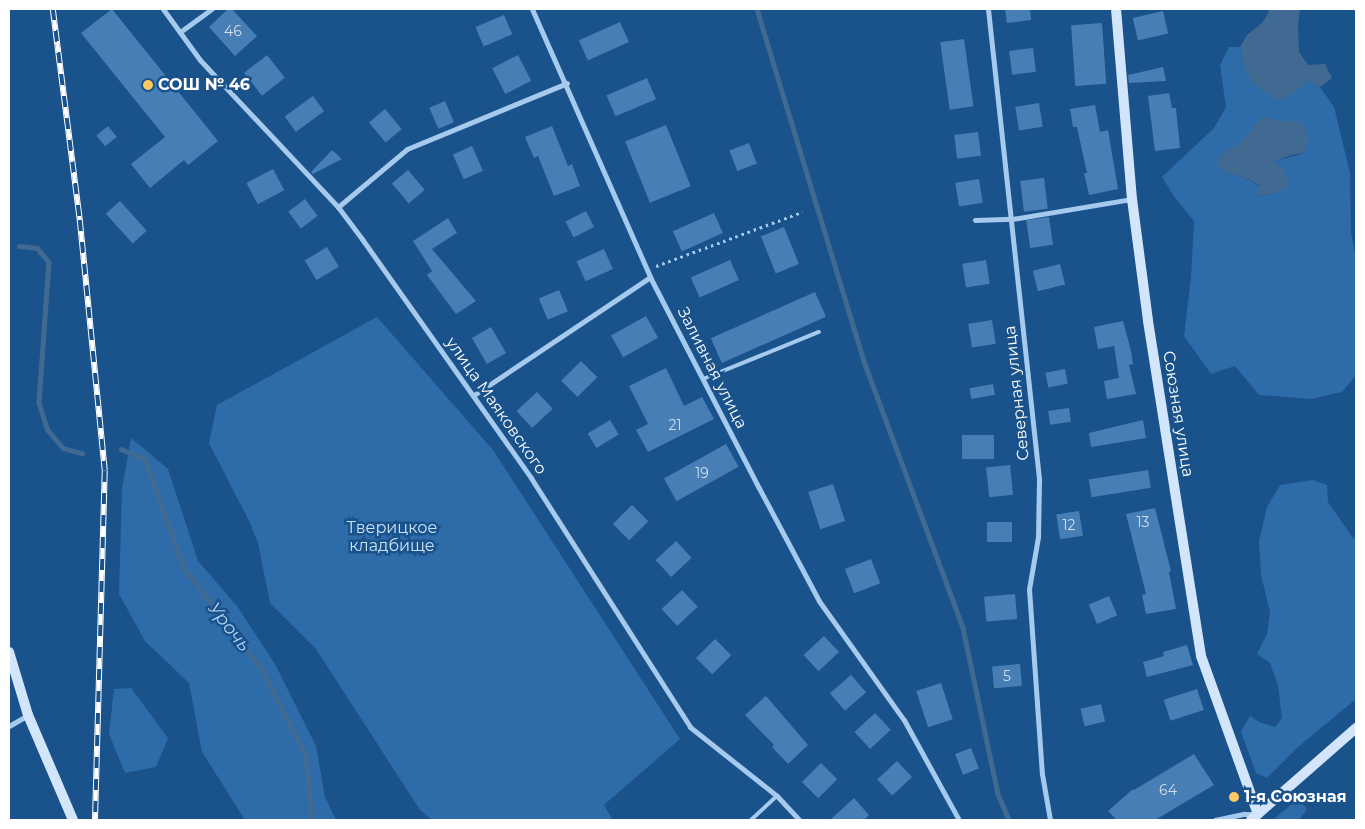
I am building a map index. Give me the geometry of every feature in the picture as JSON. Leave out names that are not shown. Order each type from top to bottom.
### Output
[{"type":"street","name":"улица Маяковского","points":[[163,9],[200,60],[338,208],[474,395],[537,486],[690,727],[777,796],[798,820]]},
{"type":"street","points":[[180,32],[212,9]]},
{"type":"street","name":"Заливная улица","points":[[532,9],[567,83],[650,277],[819,601],[904,720],[959,820]]},
{"type":"street","name":"Северная улица","points":[[988,9],[1039,480],[1038,537],[1029,589],[1042,774],[1050,820]]},
{"type":"street","name":"Союзная улица","points":[[1116,9],[1132,199],[1148,321],[1201,656],[1255,817]]},
{"type":"street","points":[[338,208],[407,150],[567,83]]},
{"type":"street","points":[[975,220],[1012,219],[1132,199]]},
{"type":"street","points":[[474,395],[650,277]]},
{"type":"street","points":[[9,652],[28,715],[73,820]]},
{"type":"street","points":[[9,726],[28,715]]},
{"type":"street","points":[[1215,820],[1244,814],[1255,817],[1356,728]]},
{"type":"lane","points":[[703,379],[819,332]]},
{"type":"lane","points":[[751,820],[777,796]]},
{"type":"path","points":[[647,269],[802,212]]},
{"type":"green space","points":[[1229,47],[1240,47],[1244,67],[1293,94],[1307,81],[1320,87],[1334,107],[1350,173],[1351,233],[1356,258],[1356,375],[1342,392],[1311,399],[1259,395],[1235,366],[1211,374],[1184,336],[1191,278],[1194,221],[1173,195],[1162,177],[1214,128],[1226,107],[1220,65]],"holes":[[[1262,117],[1282,121],[1300,121],[1304,153],[1273,162],[1275,194],[1253,196],[1260,186],[1243,177],[1225,172],[1224,153],[1241,143]]]},
{"type":"green space","name":"Тверицкое кладбище","points":[[377,317],[493,450],[680,739],[604,805],[612,819],[617,820],[432,820],[420,810],[316,649],[270,603],[258,543],[250,523],[209,443],[217,405]]},
{"type":"green space","points":[[131,438],[168,469],[198,561],[237,606],[275,664],[316,746],[325,797],[336,820],[245,820],[202,752],[189,683],[145,641],[119,594],[122,489]]},
{"type":"green space","points":[[1313,480],[1327,485],[1328,502],[1353,538],[1356,539],[1356,699],[1297,748],[1267,778],[1256,773],[1241,732],[1250,716],[1259,722],[1275,727],[1282,718],[1278,685],[1270,663],[1257,654],[1267,634],[1270,612],[1261,575],[1259,541],[1267,507],[1280,485]]},
{"type":"green space","points":[[131,688],[168,738],[156,767],[125,773],[109,734],[114,689]]},
{"type":"green space","points":[[1299,798],[1307,809],[1299,820],[1273,820]]},
{"type":"shaded area","points":[[1268,9],[1300,9],[1298,25],[1299,52],[1308,65],[1325,64],[1332,78],[1320,87],[1307,81],[1293,94],[1278,101],[1254,85],[1244,67],[1240,47],[1247,35],[1262,23],[1269,12]]},
{"type":"shaded area","points":[[1262,117],[1282,121],[1300,121],[1309,138],[1304,153],[1291,155],[1274,162],[1285,170],[1289,185],[1275,194],[1253,196],[1260,185],[1243,177],[1225,172],[1216,163],[1224,153],[1241,142]]},
{"type":"building","name":"СОШ № 46","points":[[112,9],[218,141],[188,165],[184,160],[150,188],[131,164],[165,137],[81,33]]},
{"type":"building","points":[[228,9],[232,9],[257,36],[235,56],[209,27]]},
{"type":"building","points":[[1005,9],[1030,9],[1031,20],[1007,23]]},
{"type":"building","points":[[1163,11],[1168,33],[1138,40],[1133,18]]},
{"type":"building","points":[[504,15],[512,34],[484,46],[475,27]]},
{"type":"building","points":[[620,22],[629,42],[588,60],[579,40]]},
{"type":"building","points":[[1102,23],[1106,84],[1075,86],[1071,25]]},
{"type":"building","points":[[964,39],[973,106],[950,110],[940,42]]},
{"type":"building","points":[[1033,48],[1036,72],[1012,75],[1009,51]]},
{"type":"building","points":[[267,55],[285,78],[262,96],[244,73]]},
{"type":"building","points":[[518,55],[531,81],[505,94],[492,68]]},
{"type":"building","points":[[1163,67],[1166,81],[1129,83],[1128,75]]},
{"type":"building","points":[[647,78],[656,99],[615,116],[606,95]]},
{"type":"building","points":[[1169,93],[1172,108],[1176,108],[1180,148],[1155,151],[1148,96]]},
{"type":"building","points":[[313,96],[324,111],[296,132],[285,117]]},
{"type":"building","points":[[445,101],[454,122],[438,129],[429,108]]},
{"type":"building","points":[[1039,103],[1043,127],[1019,130],[1015,107]]},
{"type":"building","points":[[1095,105],[1100,132],[1108,130],[1118,189],[1089,195],[1084,173],[1087,173],[1077,127],[1073,127],[1070,109]]},
{"type":"building","points":[[385,109],[402,129],[386,142],[369,122]]},
{"type":"building","points":[[666,125],[691,186],[650,203],[625,141]]},
{"type":"building","points":[[108,126],[117,137],[105,146],[96,135]]},
{"type":"building","points":[[552,126],[568,166],[572,164],[580,186],[554,196],[538,156],[534,158],[525,137]]},
{"type":"building","points":[[978,132],[981,156],[957,159],[954,135]]},
{"type":"building","points":[[749,143],[757,164],[737,171],[729,151]]},
{"type":"building","points":[[472,146],[483,171],[464,179],[453,155]]},
{"type":"building","points":[[332,150],[342,159],[313,174],[311,172]]},
{"type":"building","points":[[273,169],[284,190],[258,204],[247,183]]},
{"type":"building","points":[[408,170],[425,190],[409,203],[392,183]]},
{"type":"building","points":[[1044,178],[1048,209],[1024,212],[1020,181]]},
{"type":"building","points":[[979,179],[983,203],[959,206],[955,183]]},
{"type":"building","points":[[305,199],[318,216],[301,228],[288,212]]},
{"type":"building","points":[[120,201],[147,231],[133,243],[106,214]]},
{"type":"building","points":[[586,211],[594,227],[574,237],[566,221]]},
{"type":"building","points":[[714,213],[723,233],[682,251],[673,231]]},
{"type":"building","points":[[1049,217],[1053,245],[1030,248],[1026,220]]},
{"type":"building","points":[[448,218],[457,233],[432,249],[476,301],[456,314],[427,275],[432,271],[413,241]]},
{"type":"building","points":[[784,227],[799,264],[776,273],[761,236]]},
{"type":"building","points":[[327,247],[339,267],[317,280],[305,260]]},
{"type":"building","points":[[604,249],[613,269],[586,281],[577,261]]},
{"type":"building","points":[[730,260],[739,280],[700,298],[691,277]]},
{"type":"building","points":[[986,260],[990,284],[966,287],[962,264]]},
{"type":"building","points":[[1060,264],[1065,284],[1038,291],[1033,271]]},
{"type":"building","points":[[559,290],[568,311],[548,320],[539,299]]},
{"type":"building","points":[[815,292],[826,317],[722,363],[711,338]]},
{"type":"building","points":[[646,316],[658,338],[623,357],[611,335]]},
{"type":"building","points":[[992,320],[996,344],[972,347],[968,324]]},
{"type":"building","points":[[1123,321],[1131,351],[1133,364],[1129,365],[1136,394],[1107,399],[1104,381],[1119,378],[1114,346],[1098,349],[1094,327]]},
{"type":"building","points":[[491,327],[506,353],[487,364],[472,338]]},
{"type":"building","points":[[581,361],[597,377],[577,397],[561,381]]},
{"type":"building","points":[[666,368],[684,406],[702,397],[714,419],[648,452],[636,430],[648,424],[629,386]]},
{"type":"building","points":[[1065,369],[1068,384],[1048,388],[1045,373]]},
{"type":"building","points":[[993,384],[995,395],[971,399],[969,388]]},
{"type":"building","points":[[537,392],[553,409],[532,428],[517,411]]},
{"type":"building","points":[[1069,408],[1071,422],[1050,425],[1048,411]]},
{"type":"building","points":[[610,420],[619,435],[596,448],[588,433]]},
{"type":"building","points":[[1143,420],[1146,438],[1091,447],[1089,433]]},
{"type":"building","points":[[962,435],[994,435],[994,459],[962,459]]},
{"type":"building","points":[[726,444],[739,467],[677,501],[664,478]]},
{"type":"building","points":[[1010,465],[1013,495],[989,497],[986,468]]},
{"type":"building","points":[[1148,470],[1151,488],[1092,497],[1089,479]]},
{"type":"building","points":[[833,484],[845,521],[820,529],[808,492]]},
{"type":"building","points":[[632,505],[648,521],[629,540],[613,524]]},
{"type":"building","points":[[1155,508],[1171,571],[1169,572],[1176,609],[1146,614],[1142,595],[1146,594],[1126,514]]},
{"type":"building","points":[[1079,511],[1083,536],[1060,539],[1056,515]]},
{"type":"building","points":[[987,522],[1012,522],[1012,542],[987,542]]},
{"type":"building","points":[[676,541],[692,558],[671,577],[656,560]]},
{"type":"building","points":[[871,559],[880,583],[854,593],[845,569]]},
{"type":"building","points":[[682,590],[698,607],[677,626],[662,609]]},
{"type":"building","points":[[1015,594],[1017,619],[986,622],[984,597]]},
{"type":"building","points":[[1109,596],[1117,615],[1097,624],[1089,605]]},
{"type":"building","points":[[824,636],[839,652],[819,671],[804,655]]},
{"type":"building","points":[[715,639],[731,655],[712,674],[696,658]]},
{"type":"building","points":[[1187,645],[1193,665],[1147,677],[1143,662],[1164,656],[1163,652]]},
{"type":"building","points":[[1020,664],[1022,686],[994,688],[992,666]]},
{"type":"building","points":[[851,675],[866,692],[845,711],[830,693]]},
{"type":"building","points":[[941,683],[953,719],[928,727],[916,691]]},
{"type":"building","points":[[1197,689],[1204,710],[1171,721],[1164,700]]},
{"type":"building","points":[[766,696],[808,745],[788,764],[772,747],[774,745],[745,715]]},
{"type":"building","points":[[1101,704],[1105,722],[1085,726],[1081,709]]},
{"type":"building","points":[[875,713],[891,730],[870,749],[855,732]]},
{"type":"building","points":[[971,748],[979,769],[963,775],[955,754]]},
{"type":"building","points":[[1194,754],[1214,785],[1155,820],[1117,820],[1108,811],[1133,789]]},
{"type":"building","points":[[897,761],[912,777],[892,796],[877,779]]},
{"type":"building","points":[[821,763],[837,779],[818,798],[802,782]]},
{"type":"building","points":[[854,798],[869,815],[864,820],[830,820]]},
{"type":"waterway","points":[[757,9],[865,364],[963,628],[998,794],[1009,820]]},
{"type":"waterway","name":"Урочь","points":[[19,246],[37,248],[49,262],[39,403],[48,430],[63,448],[82,453]]},
{"type":"waterway","name":"Урочь","points":[[121,449],[145,459],[184,568],[261,668],[306,755],[312,820]]},
{"type":"railway","points":[[53,9],[80,220],[105,471],[95,820]]},
{"type":"place","name":"СОШ № 46","points":[[148,85]]},
{"type":"place","name":"1-я Союзная","points":[[1234,797]]}]
